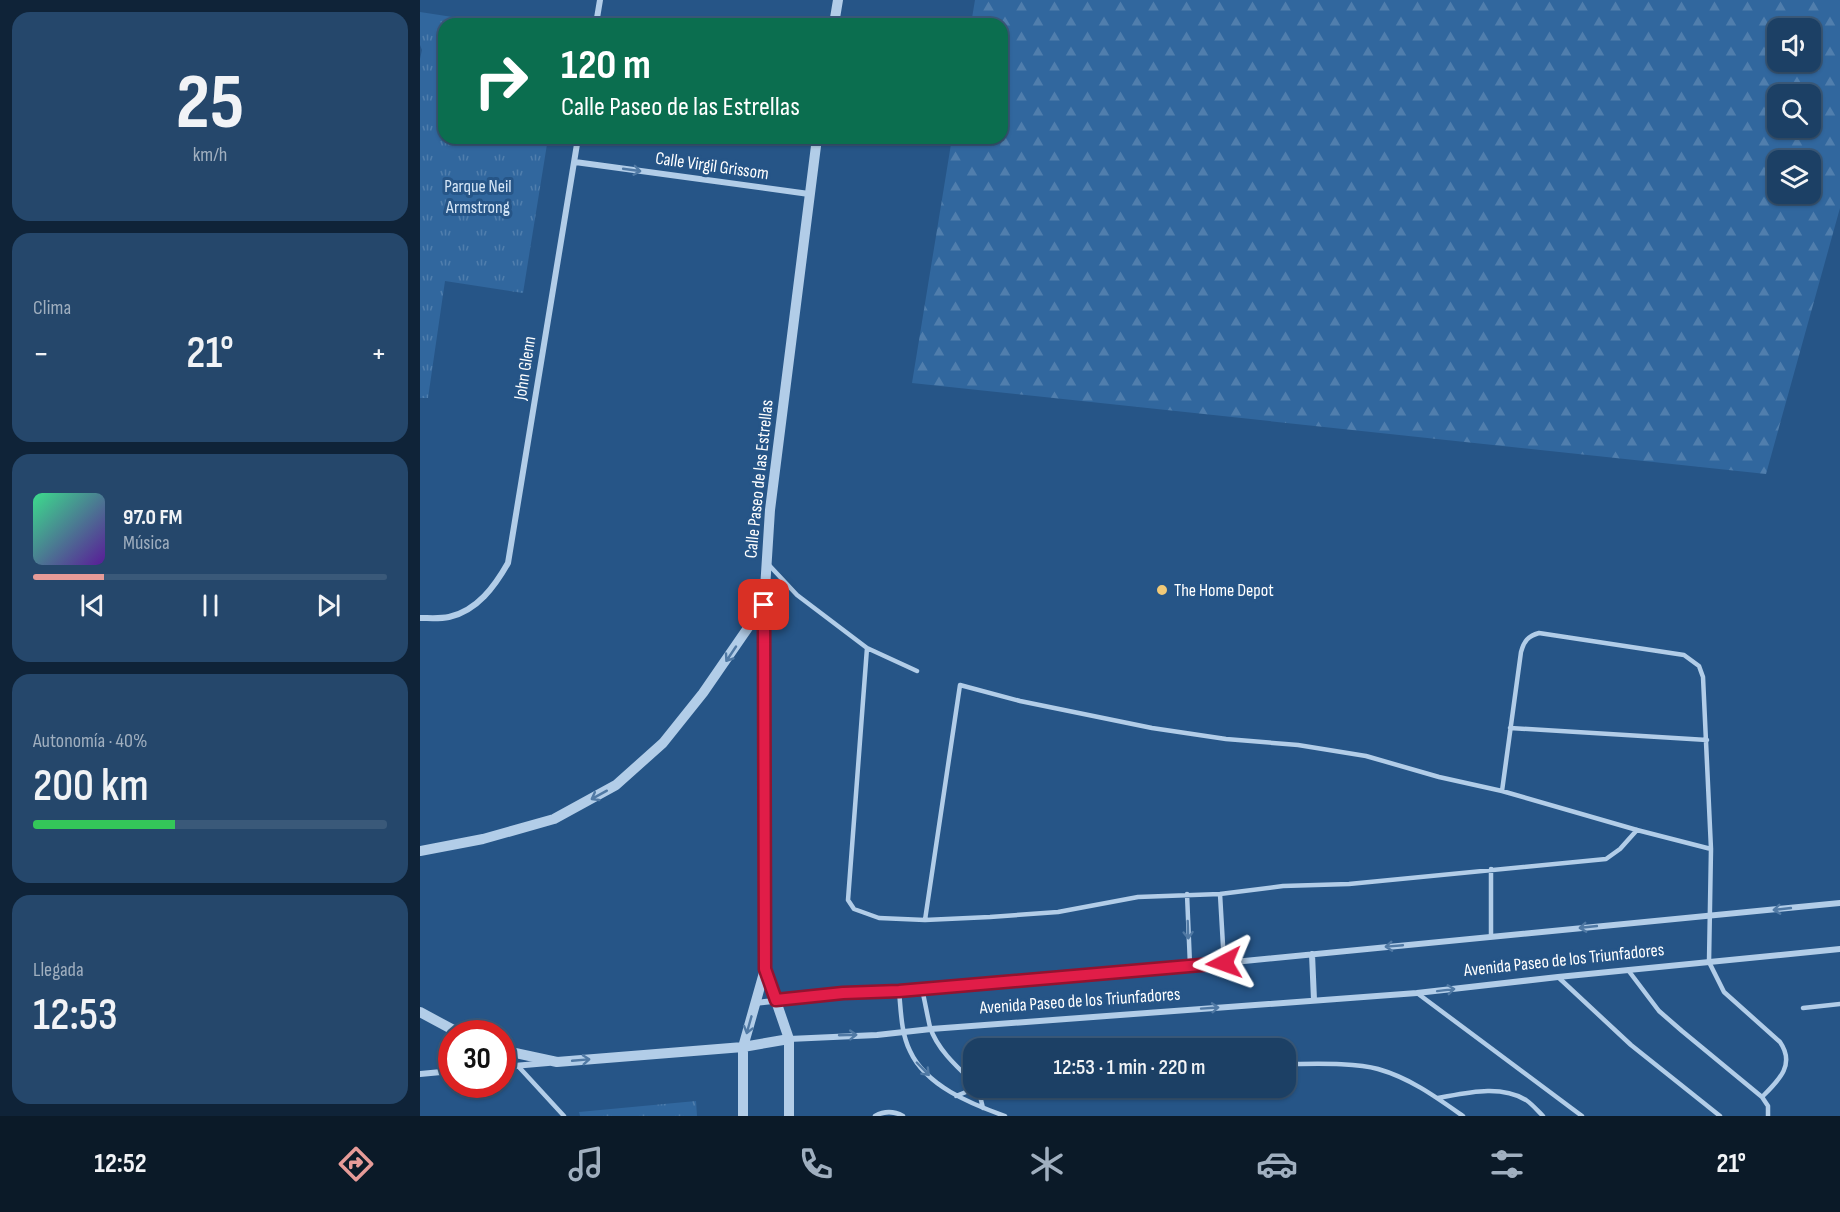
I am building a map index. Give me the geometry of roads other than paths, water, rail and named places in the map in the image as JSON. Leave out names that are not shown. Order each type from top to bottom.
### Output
[{"type":"street","points":[[597,18],[600,0]]},
{"type":"street","points":[[835,18],[838,0]]},
{"type":"street","name":"John Glenn","points":[[420,618],[450,617],[468,609],[496,584],[508,563],[577,144]]},
{"type":"street","name":"Calle Paseo de las Estrellas","points":[[743,1116],[743,1047],[765,969],[764,605],[766,562],[771,498],[816,144]]},
{"type":"street","name":"Calle Virgil Grissom","points":[[574,162],[809,194]]},
{"type":"street","points":[[420,851],[483,839],[555,819],[616,785],[663,743],[704,693],[764,605]]},
{"type":"street","name":"Avenida Paseo de los Triunfadores","points":[[755,1003],[843,993],[899,991],[1224,963],[1840,903]]},
{"type":"street","name":"Avenida Paseo de los Triunfadores","points":[[516,1053],[557,1062],[743,1047],[789,1039],[1417,993],[1840,949]]},
{"type":"street","points":[[1312,954],[1314,1000]]},
{"type":"street","name":"Calle Paseo de las Estrellas","points":[[765,969],[789,1039],[789,1116]]},
{"type":"street","points":[[420,1012],[438,1022]]},
{"type":"street","points":[[518,1066],[557,1062]]},
{"type":"street","points":[[420,1074],[438,1072]]},
{"type":"lane","points":[[766,562],[797,595],[867,648],[917,671]]},
{"type":"lane","points":[[1502,791],[1521,652],[1524,642],[1530,636],[1539,633],[1684,655],[1699,666],[1703,677],[1711,849],[1709,962],[1724,992],[1787,1051],[1781,1077],[1762,1098]]},
{"type":"lane","points":[[867,648],[848,900],[854,909],[879,918],[925,920],[1058,912],[1138,897],[1220,894],[1283,886],[1349,884],[1606,859],[1620,849],[1637,830]]},
{"type":"lane","points":[[925,920],[960,685],[1152,728],[1226,739],[1298,745],[1366,756],[1711,849]]},
{"type":"lane","points":[[1510,728],[1707,740]]},
{"type":"lane","points":[[1491,869],[1491,937]]},
{"type":"lane","points":[[1187,894],[1190,965]]},
{"type":"lane","points":[[1220,894],[1224,963]]},
{"type":"lane","points":[[1628,970],[1659,1011],[1762,1098],[1768,1106],[1768,1116]]},
{"type":"lane","points":[[1558,977],[1631,1045],[1720,1116]]},
{"type":"lane","points":[[922,989],[931,1029],[941,1049],[963,1073]]},
{"type":"lane","points":[[899,991],[903,1032],[910,1052],[919,1065],[956,1096],[1005,1116]]},
{"type":"lane","points":[[1417,993],[1582,1116]]},
{"type":"lane","points":[[1803,1008],[1840,1004]]},
{"type":"lane","points":[[1296,1064],[1354,1065],[1377,1068],[1419,1086],[1463,1116]]},
{"type":"lane","points":[[518,1066],[564,1116]]},
{"type":"lane","points":[[1438,1098],[1490,1091],[1509,1093],[1527,1101],[1544,1116]]},
{"type":"lane","points":[[956,1096],[963,1093]]},
{"type":"lane","points":[[980,1098],[983,1108]]},
{"type":"lane","points":[[875,1116],[880,1113],[895,1112],[903,1116]]},
{"type":"place","name":"The Home Depot","points":[[1162,590]]},
{"type":"park label","name":"Parque Neil Armstrong","points":[[478,196]]}]
